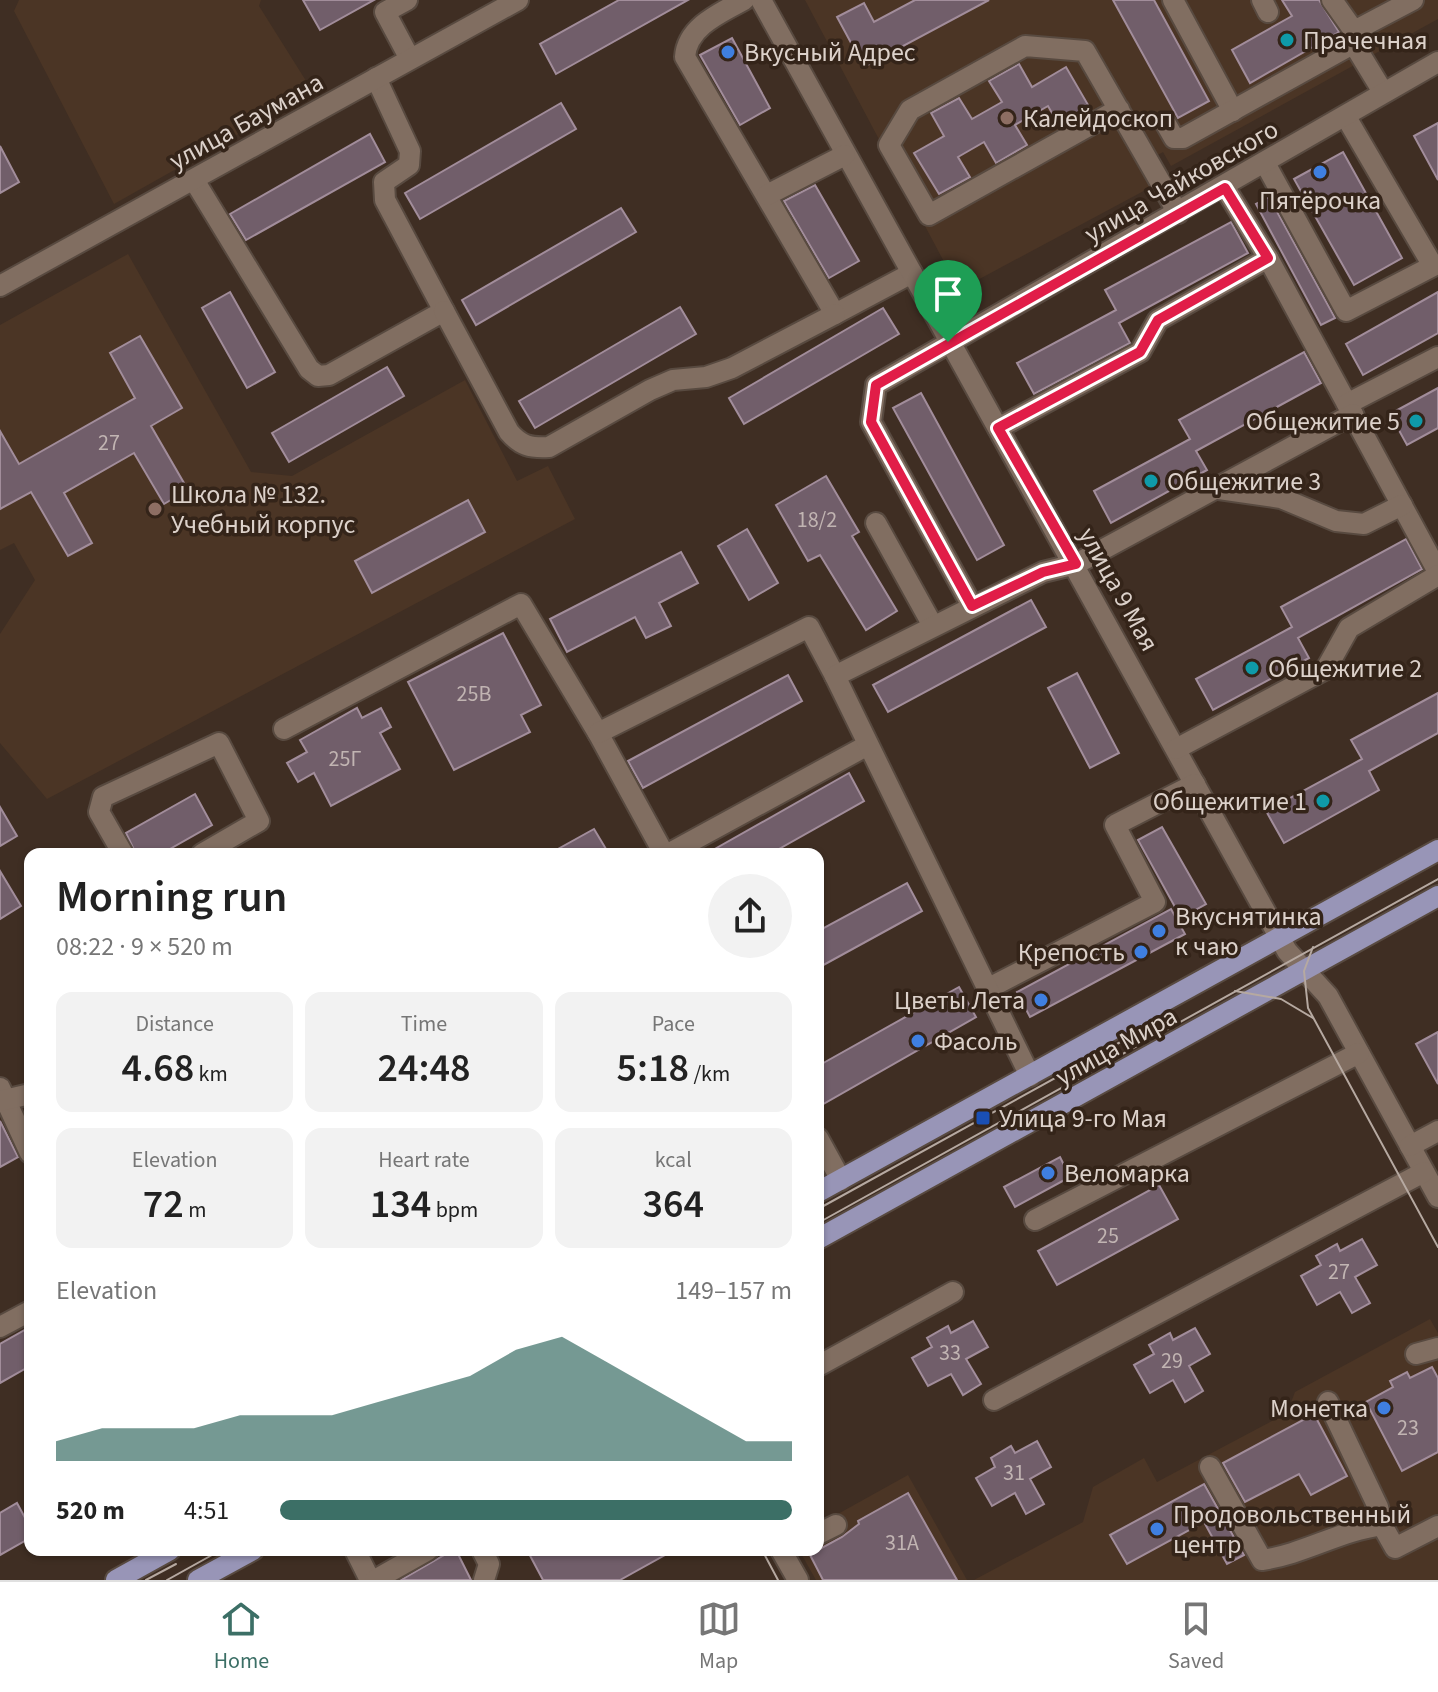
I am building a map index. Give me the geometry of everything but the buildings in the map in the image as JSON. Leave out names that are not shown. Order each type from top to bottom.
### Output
[{"type":"main road","name":"улица Мира","points":[[824,1189],[1438,850]]},
{"type":"main road","name":"улица Мира","points":[[824,1236],[1438,896]]},
{"type":"main road","points":[[116,1580],[159,1556]]},
{"type":"main road","points":[[210,1577],[243,1556]]},
{"type":"street","points":[[407,0],[385,12],[410,59]]},
{"type":"street","name":"улица Баумана","points":[[0,286],[518,0]]},
{"type":"street","points":[[744,0],[692,34],[686,43],[685,57],[835,314]]},
{"type":"street","name":"улица 9 Мая","points":[[761,0],[1280,937],[1304,971],[1328,996],[1438,1197]]},
{"type":"street","points":[[1173,0],[1233,111]]},
{"type":"street","points":[[1332,0],[1354,31],[1413,0]]},
{"type":"street","points":[[1365,61],[1375,55],[1368,25]]},
{"type":"street","points":[[1119,109],[929,215],[889,145],[910,110],[1025,46],[1085,51],[1119,109],[1178,213]]},
{"type":"street","points":[[1166,124],[1178,140],[1349,46],[1355,46],[1383,92]]},
{"type":"street","name":"улица Чайковского","points":[[972,606],[871,422],[876,385],[1225,188],[1438,62]]},
{"type":"street","points":[[376,78],[410,151],[409,165],[384,182],[385,200],[509,432],[519,443],[533,448],[549,447],[673,380],[706,377],[732,368],[912,273]]},
{"type":"street","points":[[1265,163],[1346,311],[1433,266],[1346,117]]},
{"type":"street","points":[[767,195],[845,155]]},
{"type":"street","points":[[194,180],[309,369],[318,376],[329,375],[444,311]]},
{"type":"street","points":[[1176,749],[1326,669],[1349,628],[1438,574],[1268,258],[1225,188]]},
{"type":"street","points":[[998,428],[1140,352],[1158,320],[1268,258]]},
{"type":"street","points":[[1356,319],[1438,276]]},
{"type":"street","points":[[835,676],[1043,572],[1076,564],[1219,489],[1438,357]]},
{"type":"street","points":[[1219,489],[1281,498],[1336,521],[1364,524],[1402,505]]},
{"type":"street","points":[[876,523],[933,626]]},
{"type":"street","points":[[284,729],[521,604],[663,848]]},
{"type":"street","points":[[598,733],[809,627],[1030,1076]]},
{"type":"street","points":[[120,848],[99,812],[103,797],[219,743],[259,821],[212,848]]},
{"type":"street","points":[[677,848],[868,745]]},
{"type":"street","points":[[987,989],[1155,902],[1115,825],[1195,784]]},
{"type":"street","points":[[1035,1220],[1359,1053]]},
{"type":"street","points":[[24,1094],[1,1096],[24,1141]]},
{"type":"street","points":[[1410,1146],[1438,1131]]},
{"type":"street","points":[[824,1149],[841,1180]]},
{"type":"street","points":[[994,1400],[1424,1172]]},
{"type":"street","points":[[824,1363],[953,1292]]},
{"type":"street","points":[[0,1327],[24,1314]]},
{"type":"street","points":[[1416,1354],[1438,1348]]},
{"type":"street","points":[[1328,1402],[1395,1548],[1438,1526]]},
{"type":"street","points":[[1210,1467],[1262,1560],[1291,1556],[1351,1529],[1382,1525]]},
{"type":"street","points":[[359,1556],[373,1580],[417,1556]]},
{"type":"street","points":[[484,1580],[489,1564],[485,1556]]},
{"type":"street","points":[[787,1556],[798,1580]]},
{"type":"shaded area","points":[[19,0],[261,0],[259,6],[313,92],[114,204],[14,11]]},
{"type":"shaded area","points":[[805,0],[1438,0],[1438,19],[1171,166],[1163,152],[1142,164],[1153,186],[959,290]]},
{"type":"shaded area","name":"Школа № 132. Учебный корпус","points":[[128,254],[251,472],[292,476],[465,380],[517,481],[548,466],[575,519],[47,799],[0,743],[0,634],[35,580],[14,543],[0,550],[0,325]]},
{"type":"shaded area","points":[[1430,1319],[1438,1333],[1438,1580],[974,1580],[1083,1522],[1093,1487],[1144,1458],[1157,1482],[1287,1413],[1295,1392]]},
{"type":"shaded area","points":[[908,1475],[967,1580],[816,1580],[802,1556],[824,1556],[824,1522]]},
{"type":"tram line","points":[[824,1220],[1438,879]]},
{"type":"tram line","points":[[1313,947],[1304,971],[1308,1008],[1438,1247]]},
{"type":"tram line","points":[[1235,991],[1281,999],[1313,1018]]},
{"type":"tram line","points":[[824,1206],[1126,1039]]},
{"type":"tram line","points":[[167,1580],[210,1556]]},
{"type":"tram line","points":[[765,1556],[778,1580]]},
{"type":"tram line","points":[[146,1580],[176,1564]]},
{"type":"place","name":"Прачечная","points":[[1287,40]]},
{"type":"place","name":"Вкусный Адрес","points":[[728,52]]},
{"type":"place","name":"Калейдоскоп","points":[[1007,118]]},
{"type":"place","name":"Пятёрочка","points":[[1320,172]]},
{"type":"place","name":"Общежитие 5","points":[[1416,421]]},
{"type":"place","name":"Общежитие 3","points":[[1151,481]]},
{"type":"place","name":"Школа № 132. Учебный корпус","points":[[155,509]]},
{"type":"place","name":"Общежитие 2","points":[[1252,668]]},
{"type":"place","name":"Общежитие 1","points":[[1323,801]]},
{"type":"place","name":"Вкуснятинка к чаю","points":[[1159,931]]},
{"type":"place","name":"Крепость","points":[[1141,952]]},
{"type":"place","name":"Цветы Лета","points":[[1041,1000]]},
{"type":"place","name":"Фасоль","points":[[918,1041]]},
{"type":"place","name":"Улица 9-го Мая","points":[[983,1118]]},
{"type":"place","name":"Веломарка","points":[[1048,1173]]},
{"type":"place","name":"Монетка","points":[[1384,1408]]},
{"type":"place","name":"Продовольственный центр","points":[[1157,1529]]},
{"type":"route","points":[[1225,188],[1268,258],[1158,320],[1140,352],[998,428],[1076,564],[1043,572],[972,606],[871,422],[876,385],[948,342],[1225,188]]}]
